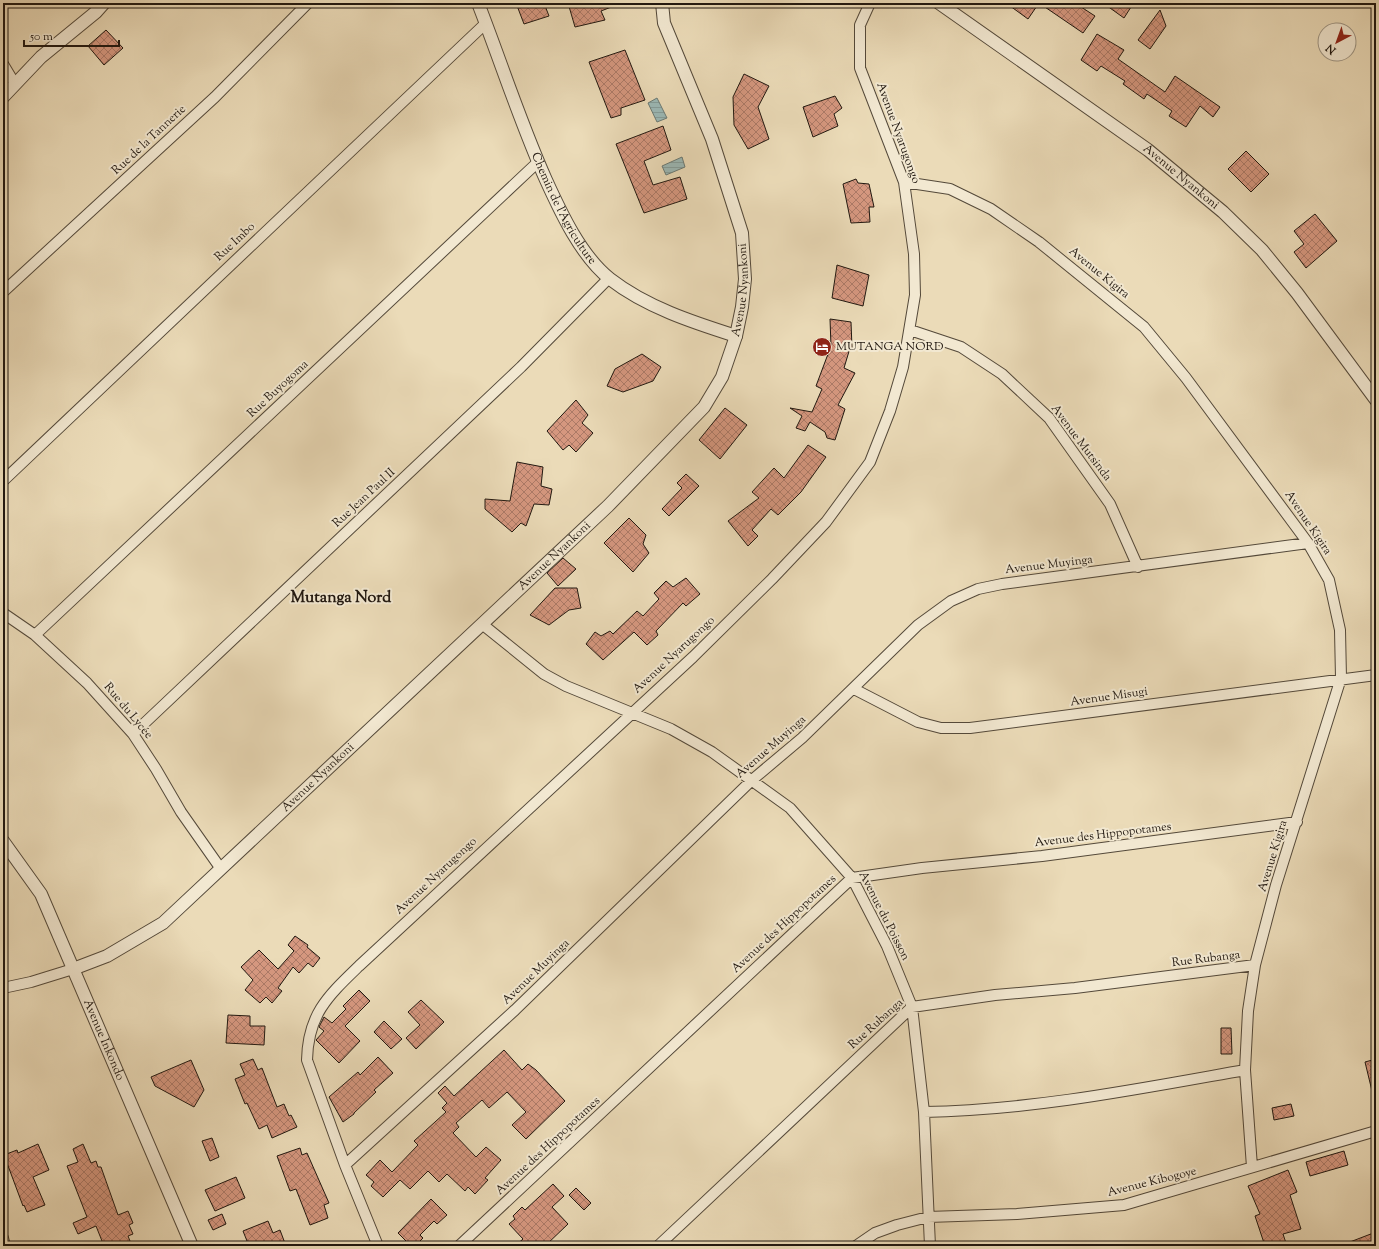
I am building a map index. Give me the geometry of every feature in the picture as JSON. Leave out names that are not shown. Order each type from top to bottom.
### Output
[{"type":"street","points":[[3,97],[41,57],[96,12],[104,3]]},
{"type":"street","name":"Rue de la Tannerie","points":[[3,292],[215,97],[308,3]]},
{"type":"street","name":"Chemin de l'Agriculture","points":[[478,3],[538,162],[560,211],[574,236],[609,278],[639,297],[668,312],[698,324],[736,336]]},
{"type":"street","name":"Avenue Nyankoni","points":[[73,969],[107,956],[157,926],[221,869],[608,506],[704,407],[722,377],[736,336],[742,307],[745,279],[742,233],[712,139],[664,23],[662,3]]},
{"type":"street","name":"Avenue Nyarugongo","points":[[378,1246],[345,1165],[307,1060],[307,1044],[314,1018],[341,984],[359,966],[693,657],[772,579],[826,522],[870,462],[890,411],[903,367],[915,295],[914,254],[904,182],[860,68],[860,25],[870,3]]},
{"type":"street","name":"Avenue Nyankoni","points":[[939,3],[1148,150],[1223,212],[1262,250],[1376,400]]},
{"type":"street","name":"Rue Imbo","points":[[3,481],[486,23]]},
{"type":"street","points":[[3,64],[15,84]]},
{"type":"street","name":"Rue Buyogoma","points":[[35,635],[538,162]]},
{"type":"street","name":"Avenue Kigira","points":[[904,182],[950,189],[991,209],[1039,242],[1144,327],[1186,378],[1308,543],[1329,580],[1340,630],[1341,678],[1276,885],[1255,965],[1248,1011],[1245,1070],[1252,1167]]},
{"type":"street","name":"Rue Jean Paul II","points":[[133,734],[515,372],[609,278]]},
{"type":"street","name":"Avenue Mutsinda","points":[[910,330],[961,347],[1002,374],[1049,418],[1110,504],[1138,567]]},
{"type":"street","name":"Avenue Muyinga","points":[[345,1165],[515,1010],[752,780],[802,738],[918,625],[952,601],[978,589],[1308,543]]},
{"type":"street","name":"Rue du Lycée","points":[[3,614],[35,635],[86,683],[133,734],[156,769],[181,812],[221,869]]},
{"type":"street","name":"Avenue du Poisson","points":[[482,624],[544,674],[566,686],[671,729],[712,752],[790,808],[852,878],[887,946],[912,1007],[924,1112],[930,1246]]},
{"type":"street","name":"Avenue Misugi","points":[[854,689],[918,722],[941,728],[970,728],[1341,678],[1376,675]]},
{"type":"street","name":"Avenue des Hippopotames","points":[[459,1246],[852,878],[922,868],[1042,856],[1296,822]]},
{"type":"street","name":"Avenue Inkondo","points":[[3,841],[41,894],[192,1246]]},
{"type":"street","name":"Rue Rubanga","points":[[658,1246],[912,1007],[1255,965]]},
{"type":"street","points":[[3,988],[31,982],[73,969]]},
{"type":"street","points":[[924,1112],[972,1111],[1057,1102],[1117,1094],[1245,1070]]},
{"type":"street","name":"Avenue Kibogoye","points":[[856,1246],[883,1230],[928,1217],[1017,1214],[1124,1205],[1376,1131]]},
{"type":"street","points":[[3,1238],[5,1246]]},
{"type":"water","points":[[657,98],[667,118],[657,122],[648,103]]},
{"type":"water","points":[[682,157],[685,167],[666,175],[662,166]]},
{"type":"building","points":[[516,3],[544,3],[549,16],[524,24]]},
{"type":"building","points":[[568,3],[619,4],[601,11],[605,20],[575,27]]},
{"type":"building","points":[[1006,3],[1039,3],[1028,19]]},
{"type":"building","points":[[1039,3],[1075,3],[1095,16],[1083,33]]},
{"type":"building","points":[[1103,3],[1125,3],[1131,7],[1124,18]]},
{"type":"building","points":[[1160,10],[1166,26],[1150,49],[1138,40]]},
{"type":"building","points":[[106,30],[123,48],[104,65],[88,46]]},
{"type":"building","points":[[1097,34],[1124,50],[1118,59],[1165,92],[1175,76],[1220,107],[1213,117],[1200,106],[1186,127],[1169,116],[1172,111],[1147,94],[1144,99],[1123,84],[1125,81],[1101,66],[1097,71],[1081,60]]},
{"type":"building","points":[[625,50],[645,100],[621,108],[621,115],[611,118],[589,62]]},
{"type":"building","points":[[744,74],[769,86],[758,107],[769,139],[748,149],[734,125],[733,97]]},
{"type":"building","points":[[835,96],[842,108],[834,114],[838,126],[813,137],[803,107]]},
{"type":"building","points":[[663,126],[671,150],[644,161],[653,185],[680,177],[687,199],[644,213],[616,144]]},
{"type":"building","points":[[1246,151],[1269,174],[1251,192],[1228,169]]},
{"type":"building","points":[[856,179],[858,183],[869,184],[874,207],[869,207],[870,222],[851,223],[843,184]]},
{"type":"building","points":[[1315,214],[1337,241],[1306,268],[1294,252],[1304,244],[1294,231]]},
{"type":"building","points":[[837,265],[869,275],[863,306],[832,298]]},
{"type":"building","points":[[830,319],[851,322],[852,348],[850,348],[844,368],[855,373],[838,405],[845,409],[835,440],[827,438],[825,432],[810,422],[805,431],[796,428],[802,416],[790,408],[812,412],[822,389],[816,386],[831,346]]},
{"type":"building","points":[[642,354],[661,367],[653,381],[623,392],[607,386],[615,369]]},
{"type":"building","points":[[576,400],[588,415],[582,423],[593,433],[576,452],[569,445],[563,450],[547,431]]},
{"type":"building","points":[[725,408],[747,425],[720,459],[699,440]]},
{"type":"building","points":[[808,445],[826,457],[801,492],[778,515],[771,509],[752,530],[758,536],[748,546],[728,521],[759,498],[752,492],[774,468],[784,478]]},
{"type":"building","points":[[517,462],[543,467],[541,486],[552,489],[549,505],[534,504],[526,526],[521,523],[512,532],[485,509],[485,499],[510,501]]},
{"type":"building","points":[[686,474],[699,486],[669,516],[662,509],[682,488],[677,483]]},
{"type":"building","points":[[629,518],[646,535],[643,544],[649,553],[633,572],[604,543]]},
{"type":"building","points":[[563,558],[576,569],[558,586],[547,573]]},
{"type":"building","points":[[686,578],[700,594],[686,606],[683,603],[656,631],[658,635],[647,645],[634,632],[603,660],[586,644],[595,632],[601,636],[610,631],[613,634],[637,611],[643,616],[659,599],[654,593],[666,581],[673,587]]},
{"type":"building","points":[[555,588],[577,588],[581,608],[569,610],[549,625],[530,615]]},
{"type":"building","points":[[295,936],[308,945],[307,947],[320,958],[313,967],[308,963],[299,973],[293,967],[278,988],[282,991],[272,1003],[266,997],[260,1003],[245,990],[253,980],[241,967],[259,950],[278,969],[294,951],[288,945]]},
{"type":"building","points":[[359,990],[370,1001],[345,1026],[360,1041],[339,1063],[316,1040],[324,1031],[319,1027],[324,1017],[332,1023],[346,1009],[343,1006]]},
{"type":"building","points":[[421,1000],[444,1022],[416,1049],[406,1038],[420,1025],[408,1012]]},
{"type":"building","points":[[228,1015],[250,1016],[250,1026],[265,1026],[264,1045],[226,1043]]},
{"type":"building","points":[[384,1021],[402,1039],[391,1049],[374,1032]]},
{"type":"building","points":[[1221,1028],[1231,1028],[1232,1054],[1221,1054]]},
{"type":"building","points":[[504,1050],[522,1070],[528,1064],[536,1070],[565,1101],[526,1139],[512,1125],[526,1112],[507,1092],[489,1108],[482,1100],[456,1123],[459,1127],[453,1133],[476,1157],[486,1147],[501,1160],[485,1178],[488,1180],[475,1194],[468,1187],[465,1191],[447,1174],[439,1182],[428,1171],[410,1189],[400,1180],[383,1197],[371,1186],[374,1182],[366,1175],[380,1160],[392,1172],[418,1145],[414,1141],[446,1112],[442,1108],[447,1103],[438,1093],[445,1086],[454,1096]]},
{"type":"building","points":[[378,1057],[393,1073],[374,1090],[376,1092],[354,1114],[343,1122],[329,1097],[358,1072],[360,1075]]},
{"type":"building","points":[[253,1059],[258,1070],[262,1068],[277,1107],[284,1104],[289,1116],[291,1115],[297,1127],[272,1138],[267,1125],[259,1129],[247,1103],[245,1104],[235,1079],[245,1075],[240,1064]]},
{"type":"building","points":[[1376,1059],[1376,1090],[1372,1091],[1365,1062]]},
{"type":"building","points":[[191,1060],[204,1090],[194,1107],[155,1086],[151,1077]]},
{"type":"building","points":[[1291,1104],[1294,1116],[1274,1120],[1272,1108]]},
{"type":"building","points":[[212,1138],[219,1157],[210,1161],[202,1141]]},
{"type":"building","points":[[38,1144],[49,1170],[33,1177],[45,1205],[27,1212],[24,1205],[23,1206],[4,1155],[17,1150],[18,1153]]},
{"type":"building","points":[[83,1144],[91,1163],[96,1161],[98,1167],[101,1167],[118,1215],[128,1211],[133,1223],[129,1225],[133,1234],[128,1236],[132,1246],[104,1246],[96,1226],[78,1234],[73,1223],[87,1217],[67,1166],[78,1162],[73,1149]]},
{"type":"building","points":[[300,1148],[302,1155],[307,1153],[329,1203],[324,1205],[328,1218],[310,1225],[296,1189],[290,1191],[277,1156]]},
{"type":"building","points":[[1344,1151],[1348,1165],[1310,1176],[1306,1162]]},
{"type":"building","points":[[1288,1170],[1297,1192],[1290,1195],[1301,1229],[1283,1234],[1287,1246],[1265,1246],[1255,1216],[1260,1214],[1248,1186]]},
{"type":"building","points":[[236,1177],[245,1198],[215,1211],[205,1190]]},
{"type":"building","points":[[553,1184],[564,1196],[552,1207],[568,1224],[545,1246],[515,1246],[523,1239],[509,1224],[515,1219],[513,1216],[522,1207],[525,1210]]},
{"type":"building","points":[[576,1188],[591,1203],[584,1210],[569,1195]]},
{"type":"building","points":[[431,1199],[447,1215],[437,1224],[434,1221],[420,1235],[423,1238],[415,1246],[411,1246],[398,1233]]},
{"type":"building","points":[[222,1214],[226,1224],[213,1230],[208,1220]]},
{"type":"building","points":[[268,1221],[273,1233],[280,1230],[286,1246],[249,1246],[243,1231]]},
{"type":"building","points":[[1376,1232],[1376,1246],[1342,1246],[1342,1245]]},
{"type":"place","name":"MUTANGA NORD","points":[[822,347]]},
{"type":"district","name":"Mutanga Nord","points":[[341,598]]}]
